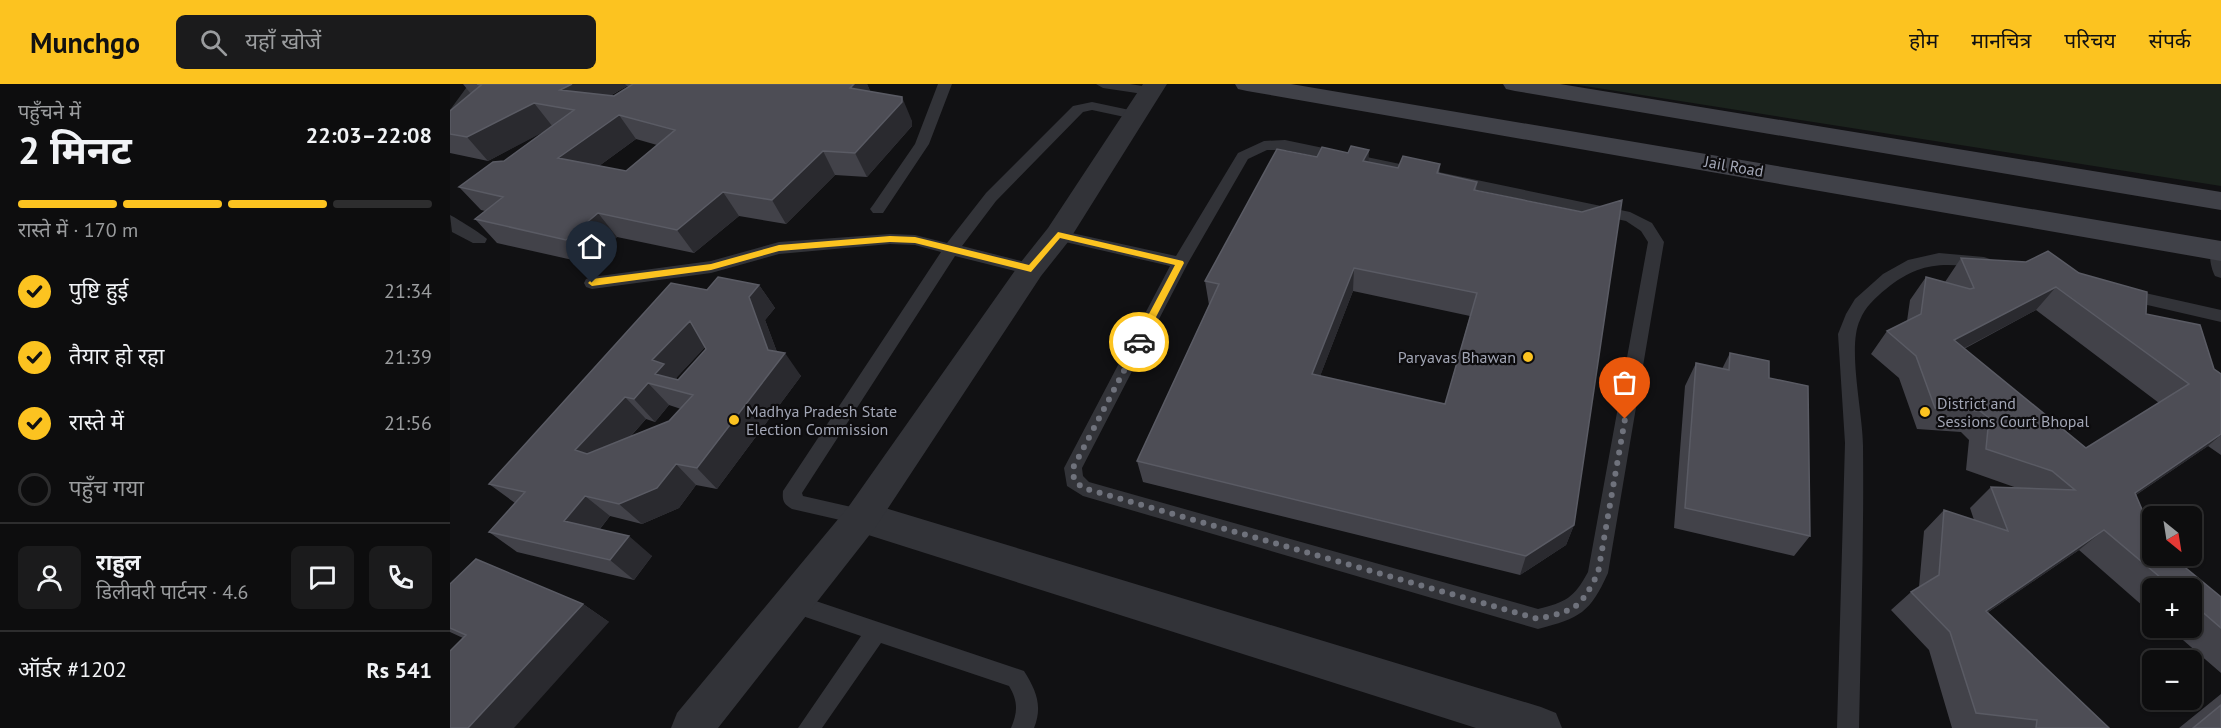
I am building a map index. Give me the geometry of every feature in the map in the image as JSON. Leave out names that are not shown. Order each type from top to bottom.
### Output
[{"type":"main road","name":"Jail Road","points":[[1247,84],[2220,258]]},
{"type":"main road","points":[[1515,84],[2221,201]]},
{"type":"street","points":[[692,728],[862,517],[1031,269],[1058,235],[1146,97]]},
{"type":"street","points":[[862,517],[1522,725]]},
{"type":"lane","points":[[450,121],[467,94],[477,84]]},
{"type":"lane","points":[[878,209],[922,144],[945,84]]},
{"type":"lane","points":[[1103,84],[1146,97]]},
{"type":"lane","points":[[862,517],[799,503],[792,499],[793,491],[951,249],[991,197],[1078,110],[1146,97]]},
{"type":"lane","points":[[1285,145],[1620,215],[1647,227],[1656,242],[1598,573],[1588,592],[1574,610],[1538,619],[1083,488],[1074,480],[1073,468],[1180,263],[1243,156],[1264,146],[1285,145]]},
{"type":"lane","points":[[450,220],[457,228],[479,239]]},
{"type":"lane","points":[[1058,235],[1180,263]]},
{"type":"lane","points":[[592,283],[711,267],[779,248],[890,239],[915,240],[1031,269]]},
{"type":"lane","points":[[1850,726],[1854,443],[1846,334],[1851,317],[1858,305],[1895,272],[1916,262],[1935,258],[1958,258],[2004,268]]},
{"type":"lane","points":[[2108,291],[2221,316]]},
{"type":"lane","points":[[792,603],[1016,678],[1029,698],[1026,720],[1022,728]]},
{"type":"lane","points":[[809,728],[876,632]]},
{"type":"shaded area","points":[[1572,84],[2221,84],[2221,186]]},
{"type":"building","points":[[477,84],[572,84],[560,90],[614,96],[633,84],[854,84],[850,88],[902,97],[902,102],[855,153],[823,151],[772,200],[723,192],[677,230],[598,213],[566,240],[475,219],[503,197],[459,187],[493,162],[504,161],[574,110],[534,103],[467,137],[450,134],[450,111],[481,85]],"holes":[[[619,115],[675,130],[626,171],[558,158]]]},
{"type":"building","name":"Paryavas Bhawan","points":[[1351,146],[1369,150],[1363,161],[1398,168],[1403,156],[1440,164],[1437,173],[1477,182],[1474,190],[1582,212],[1622,200],[1574,525],[1526,556],[1137,461],[1219,284],[1205,281],[1277,149],[1317,157],[1322,147],[1348,153]],"holes":[[[1354,268],[1477,293],[1445,404],[1312,374]]]},
{"type":"building","points":[[2048,251],[2079,273],[2147,292],[2146,314],[2200,325],[2214,369],[2221,374],[2221,434],[2135,493],[2142,509],[2142,562],[2104,530],[1986,611],[2109,728],[2036,728],[2037,720],[1976,713],[1950,632],[1911,592],[1939,575],[1944,510],[2008,531],[1991,487],[2075,490],[2052,471],[1986,449],[1989,418],[1980,411],[1935,408],[1916,356],[1887,331],[1921,314],[1926,277],[1970,289],[1974,288],[1961,258],[2026,262]],"holes":[[[2056,287],[2189,384],[2086,448],[1954,340]]]},
{"type":"building","points":[[718,277],[759,285],[749,297],[768,350],[785,353],[697,468],[676,464],[657,488],[619,504],[585,496],[564,521],[629,536],[610,560],[489,532],[525,492],[489,484],[671,283],[707,290]],"holes":[[[690,321],[706,349],[678,380],[655,374],[664,364],[652,360]],[[648,383],[693,395],[669,421],[587,454],[575,450],[625,397],[634,399]]]},
{"type":"building","points":[[1730,353],[1769,361],[1769,378],[1808,386],[1810,536],[1685,508],[1696,363],[1729,370]]},
{"type":"building","points":[[476,559],[583,604],[468,728],[450,728],[450,651],[466,635],[450,628],[450,584]]},
{"type":"building","points":[[2147,566],[2183,566],[2198,578],[2161,578]]},
{"type":"building","points":[[2202,581],[2221,597],[2221,628],[2202,612]]},
{"type":"building","points":[[2221,705],[2221,728],[2193,728]]},
{"type":"way so far","points":[[1139,342],[1073,468],[1074,480],[1083,488],[1538,619],[1574,610],[1588,592],[1598,573],[1625,419]]},
{"type":"place","name":"Paryavas Bhawan","points":[[1528,357]]},
{"type":"place","name":"District and Sessions Court Bhopal","points":[[1925,412]]},
{"type":"place","name":"Madhya Pradesh State Election Commission","points":[[734,420]]},
{"type":"route","points":[[592,283],[711,267],[779,248],[890,239],[915,240],[1031,269],[1058,235],[1180,263],[1139,342]]}]
